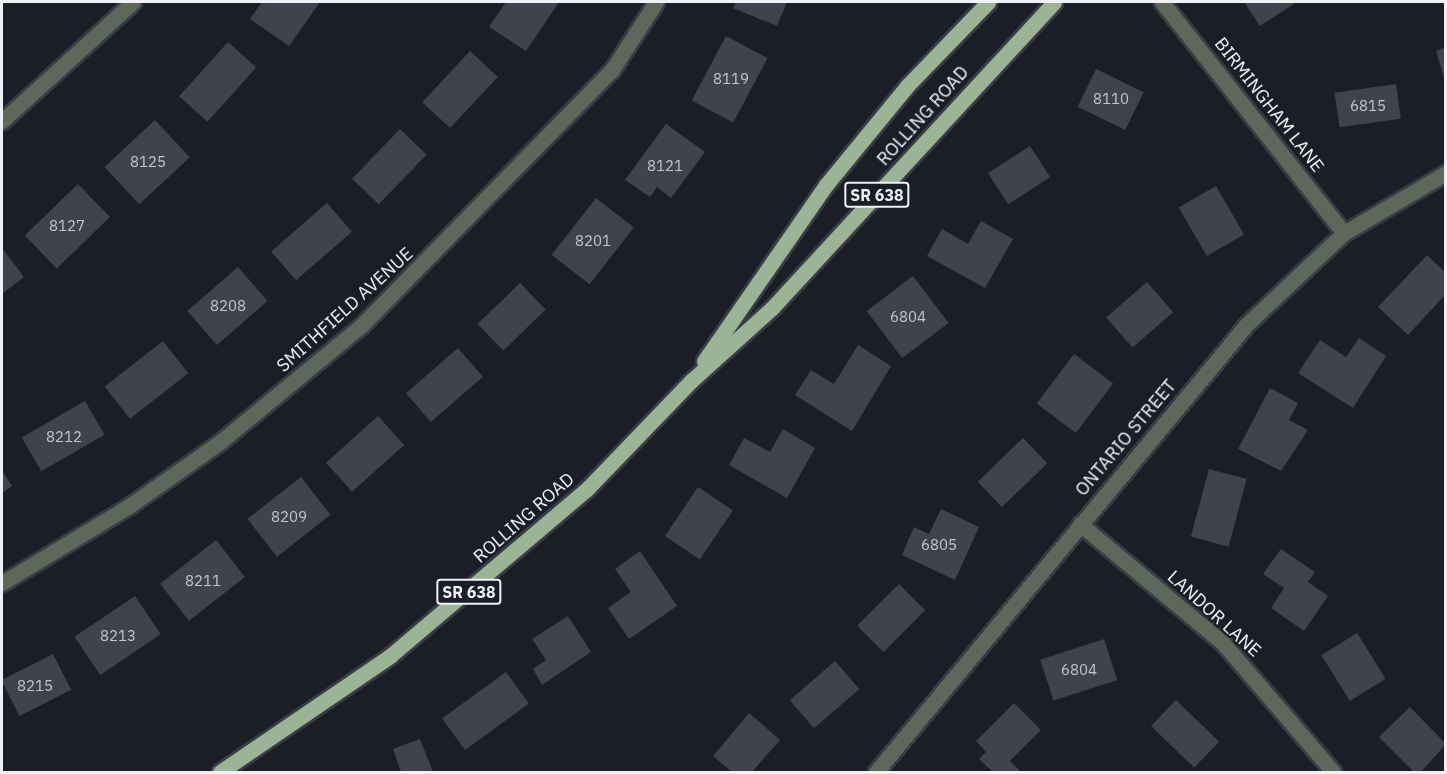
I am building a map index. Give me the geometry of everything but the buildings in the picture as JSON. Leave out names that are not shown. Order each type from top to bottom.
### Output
[{"type":"main road","name":"ROLLING ROAD","points":[[691,381],[826,185],[907,86],[987,2]]},
{"type":"main road","name":"ROLLING ROAD","points":[[220,772],[390,656],[488,576],[587,489],[691,381],[772,308],[1054,2]]},
{"type":"street","points":[[2,121],[133,2]]},
{"type":"street","name":"SMITHFIELD AVENUE","points":[[2,583],[129,507],[211,448],[362,325],[612,70],[657,2]]},
{"type":"street","name":"BIRMINGHAM LANE","points":[[1162,2],[1344,233]]},
{"type":"street","name":"ONTARIO STREET","points":[[876,772],[1246,324],[1344,233],[1446,173]]},
{"type":"street","name":"LANDOR LANE","points":[[1080,524],[1223,643],[1333,772]]}]
